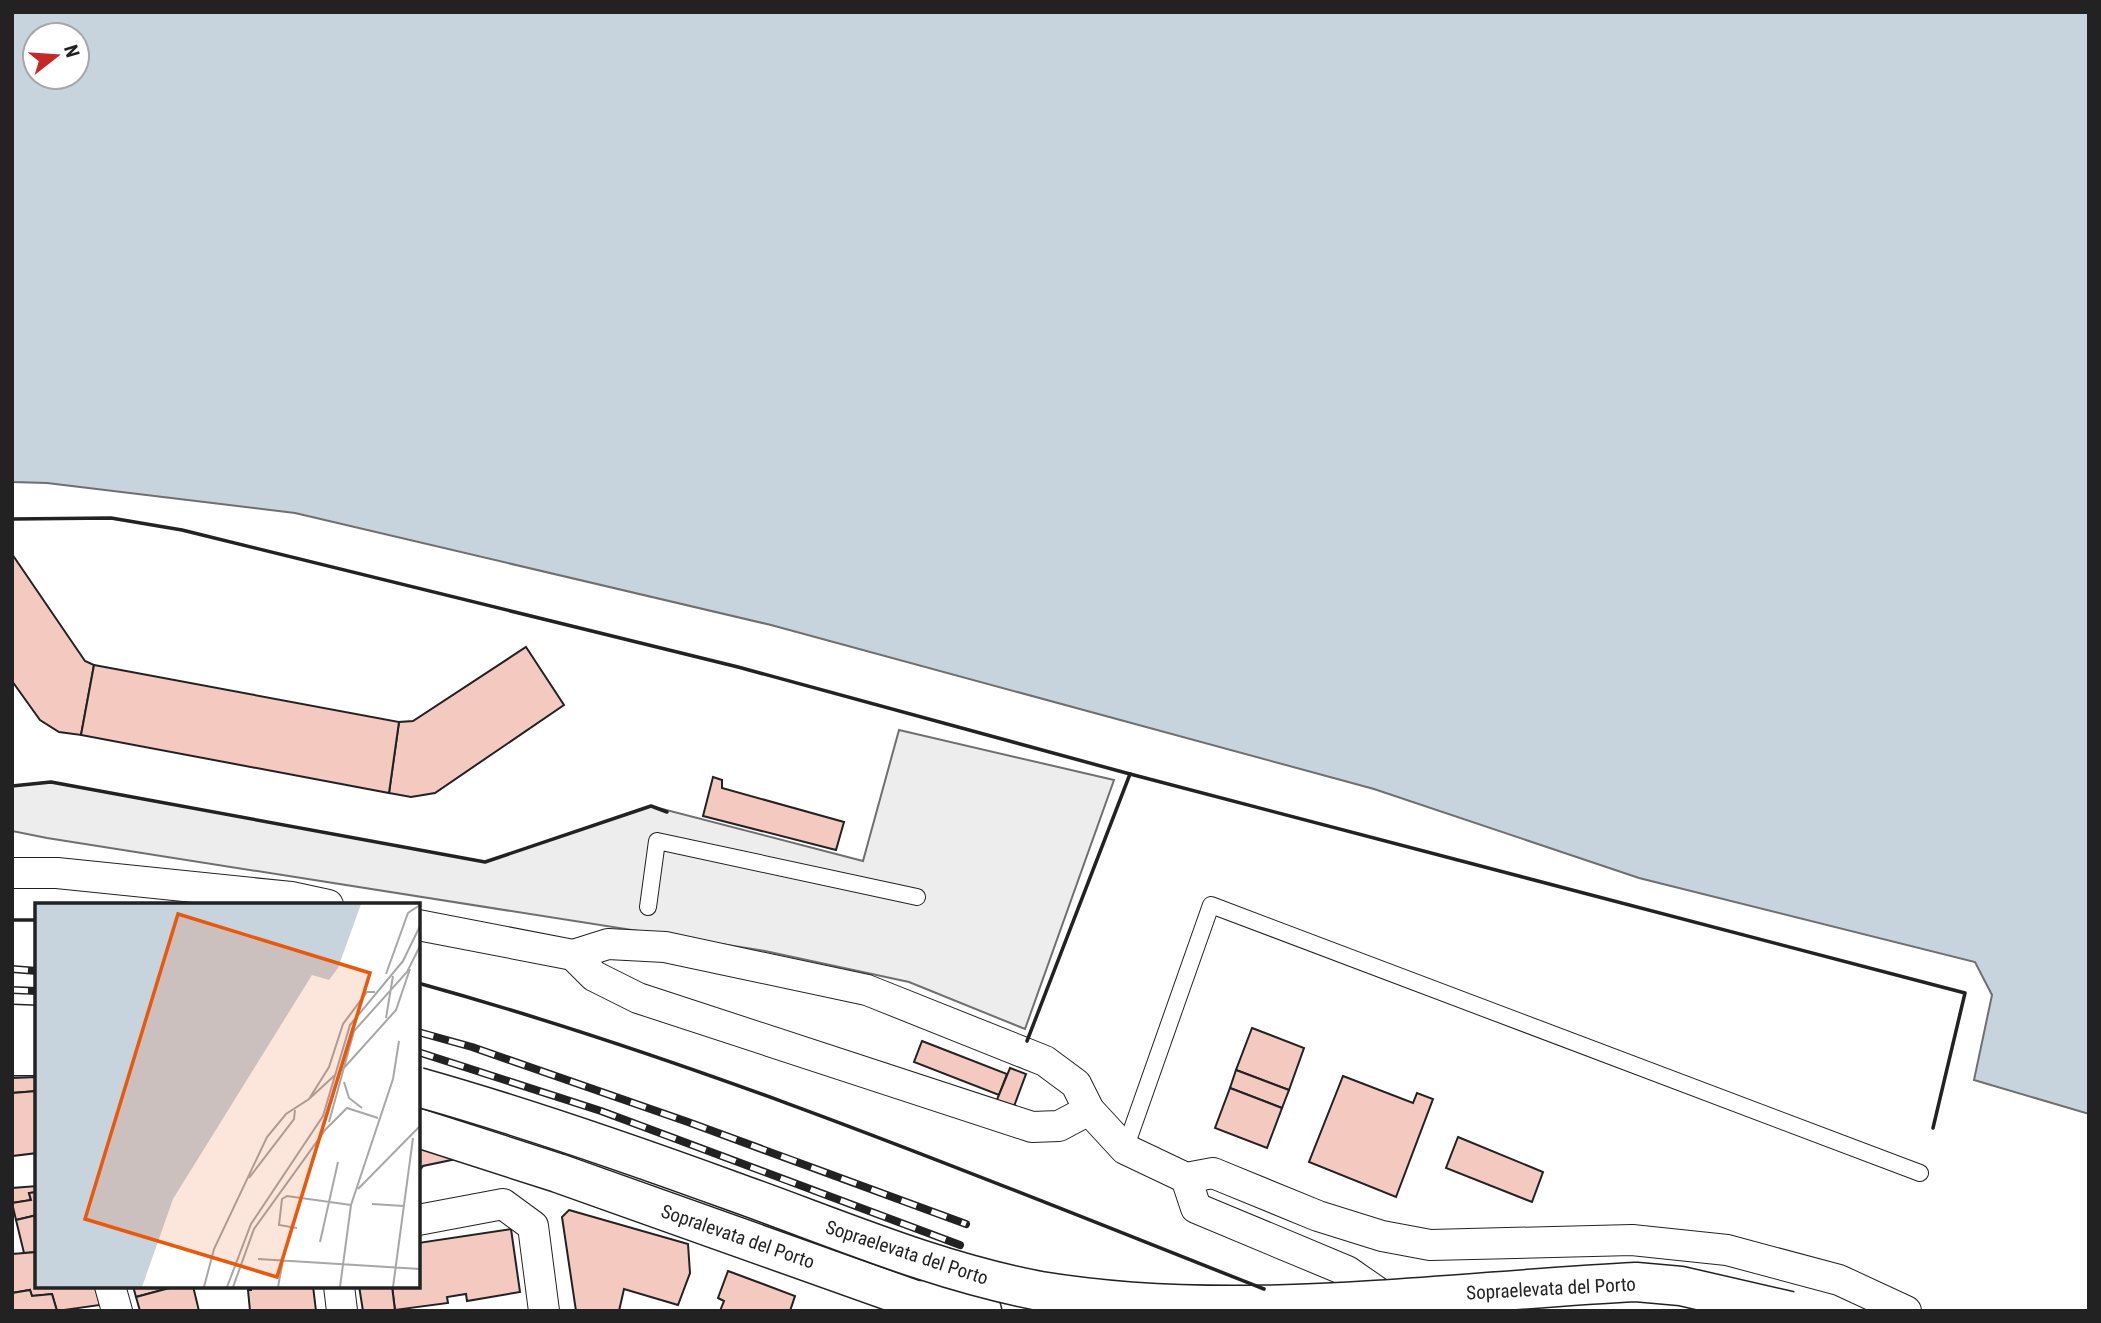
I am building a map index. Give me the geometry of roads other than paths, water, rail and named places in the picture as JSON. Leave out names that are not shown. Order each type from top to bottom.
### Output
[{"type":"main road","points":[[12,1024],[35,1025]]},
{"type":"main road","points":[[12,1056],[35,1056]]},
{"type":"main road","name":"Sopraelevata del Porto","points":[[420,1088],[552,1129],[948,1269],[1040,1291],[1172,1307],[1239,1308],[1636,1282],[1681,1286],[1790,1311]]},
{"type":"main road","name":"Sopralevata del Porto","points":[[420,1129],[558,1173],[932,1305]]},
{"type":"main road","name":"Sopraelevata del Porto","points":[[932,1305],[982,1311]]},
{"type":"main road","name":"Sopraelevata del Porto","points":[[1525,1311],[1594,1305],[1657,1307],[1685,1311]]},
{"type":"street","points":[[12,873],[57,873],[291,897],[319,903]]},
{"type":"street","points":[[420,925],[573,955],[608,944],[666,947],[867,989],[1045,1061],[1076,1084],[1089,1110],[1125,1149],[1186,1178],[1213,1173],[1318,1216],[1382,1236],[1430,1245],[1632,1240],[1727,1250],[1839,1280],[1906,1311]]},
{"type":"street","points":[[573,955],[594,976],[638,998],[1032,1127],[1059,1126],[1089,1110]]},
{"type":"street","points":[[1186,1178],[1196,1208],[1348,1271],[1405,1311]]},
{"type":"street","points":[[420,1220],[503,1204],[533,1226],[544,1311]]},
{"type":"street","points":[[111,1288],[117,1311]]},
{"type":"street","points":[[339,1288],[342,1311]]},
{"type":"lane","points":[[648,906],[657,841],[917,897]]},
{"type":"lane","points":[[1125,1149],[1211,905],[1920,1173]]},
{"type":"railway","points":[[12,969],[35,971]]},
{"type":"railway","points":[[12,990],[35,991]]},
{"type":"railway","points":[[420,1033],[472,1047],[688,1122],[966,1224]]},
{"type":"railway","points":[[420,1053],[601,1111],[960,1245]]}]
